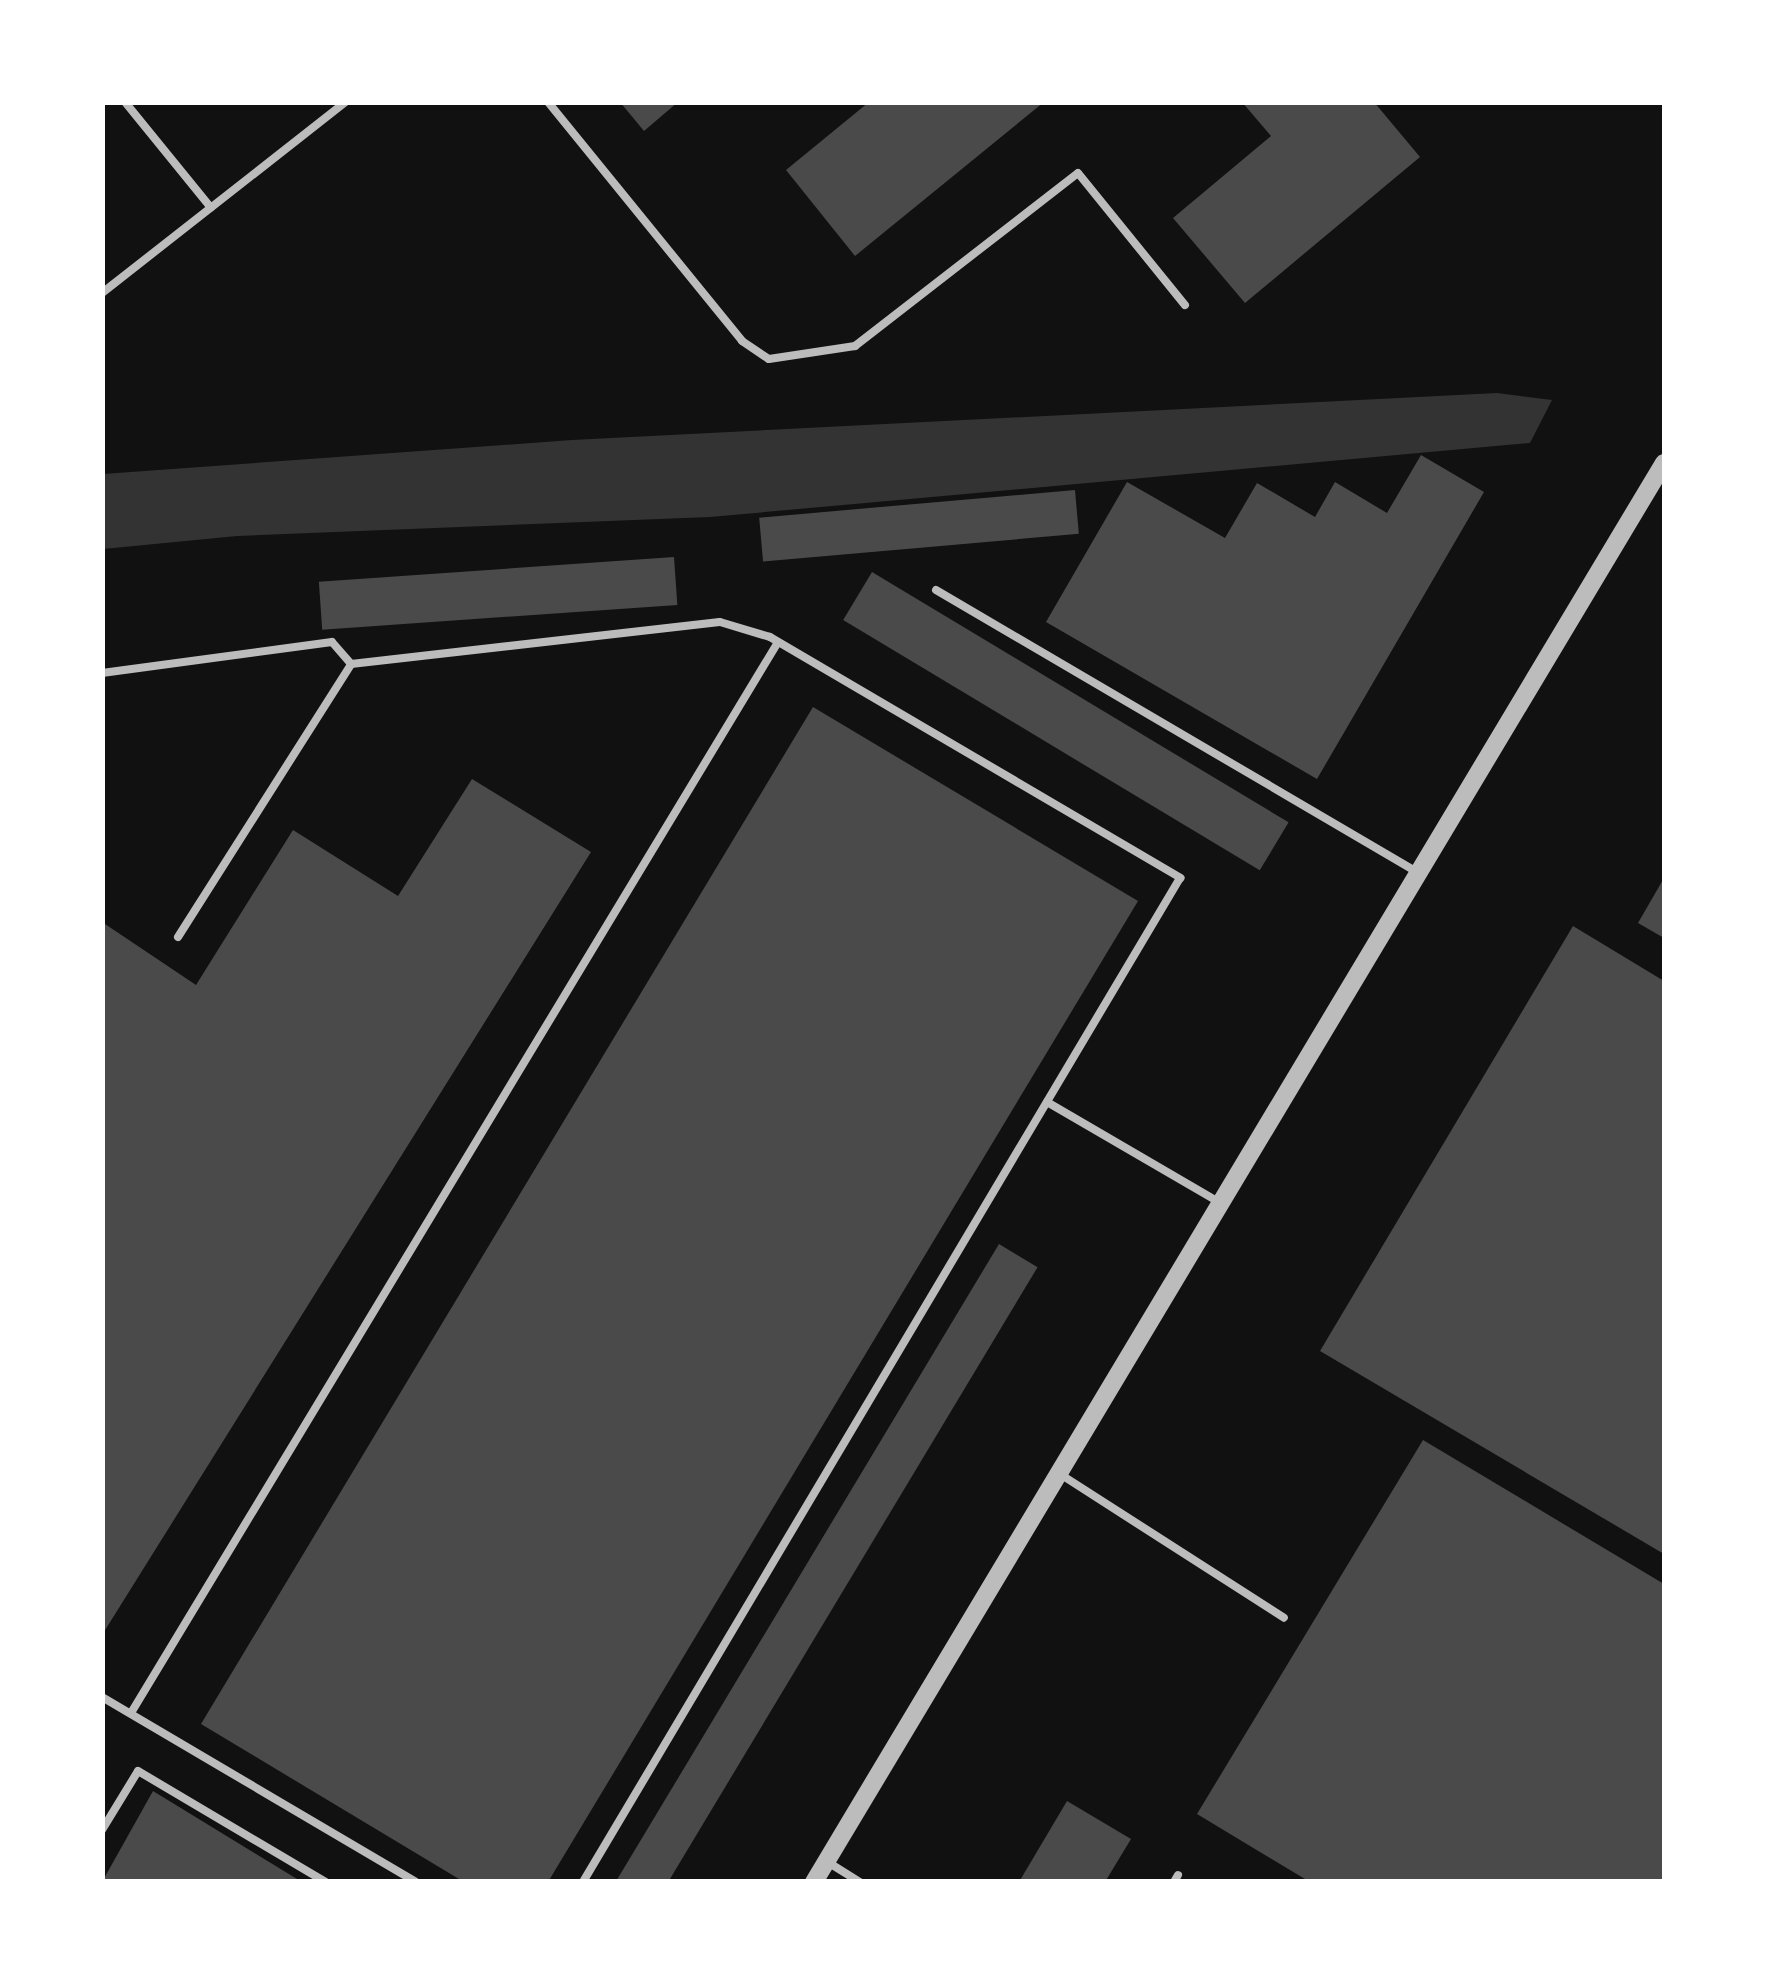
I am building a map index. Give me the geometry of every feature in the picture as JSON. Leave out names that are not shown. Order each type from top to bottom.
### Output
[{"type":"street","points":[[814,1882],[1421,874],[1659,487],[1664,463]]},
{"type":"lane","points":[[124,102],[211,208]]},
{"type":"lane","points":[[102,293],[346,102]]},
{"type":"lane","points":[[548,102],[742,342],[769,359],[855,346],[1078,174],[1185,305]]},
{"type":"lane","points":[[936,590],[1421,874]]},
{"type":"lane","points":[[350,664],[720,622],[778,642],[1180,878],[584,1882]]},
{"type":"lane","points":[[102,673],[332,642],[350,664]]},
{"type":"lane","points":[[131,1714],[778,642]]},
{"type":"lane","points":[[178,937],[350,664]]},
{"type":"lane","points":[[1047,1102],[1222,1204]]},
{"type":"lane","points":[[1059,1474],[1284,1618]]},
{"type":"lane","points":[[102,1697],[416,1882]]},
{"type":"lane","points":[[102,1830],[138,1770],[326,1882]]},
{"type":"lane","points":[[826,1861],[860,1882]]},
{"type":"shaded area","points":[[1497,393],[1552,400],[1530,443],[710,517],[237,536],[103,549],[103,474],[572,440]]},
{"type":"building","points":[[620,102],[678,102],[644,131]]},
{"type":"building","points":[[869,102],[1044,102],[855,256],[786,170]]},
{"type":"building","points":[[1242,102],[1374,102],[1420,157],[1245,303],[1173,218],[1271,136]]},
{"type":"building","points":[[1421,455],[1484,492],[1317,779],[1046,622],[1127,482],[1225,538],[1257,483],[1315,517],[1335,482],[1387,513]]},
{"type":"building","points":[[1075,490],[1079,534],[763,561],[759,518]]},
{"type":"building","points":[[674,557],[677,605],[322,630],[319,582]]},
{"type":"building","points":[[872,572],[1289,822],[1260,870],[843,620]]},
{"type":"building","points":[[813,707],[1138,901],[548,1882],[464,1882],[201,1724]]},
{"type":"building","points":[[472,779],[591,852],[102,1635],[102,922],[196,985],[293,830],[398,896]]},
{"type":"building","points":[[1664,878],[1664,938],[1638,923]]},
{"type":"building","points":[[1573,926],[1664,981],[1664,1554],[1320,1351]]},
{"type":"building","points":[[999,1244],[1038,1267],[668,1882],[616,1882]]},
{"type":"building","points":[[1423,1440],[1664,1584],[1664,1882],[1310,1882],[1197,1814]]},
{"type":"building","points":[[153,1791],[302,1882],[102,1882]]},
{"type":"building","points":[[1067,1801],[1131,1839],[1105,1882],[1019,1882]]}]
